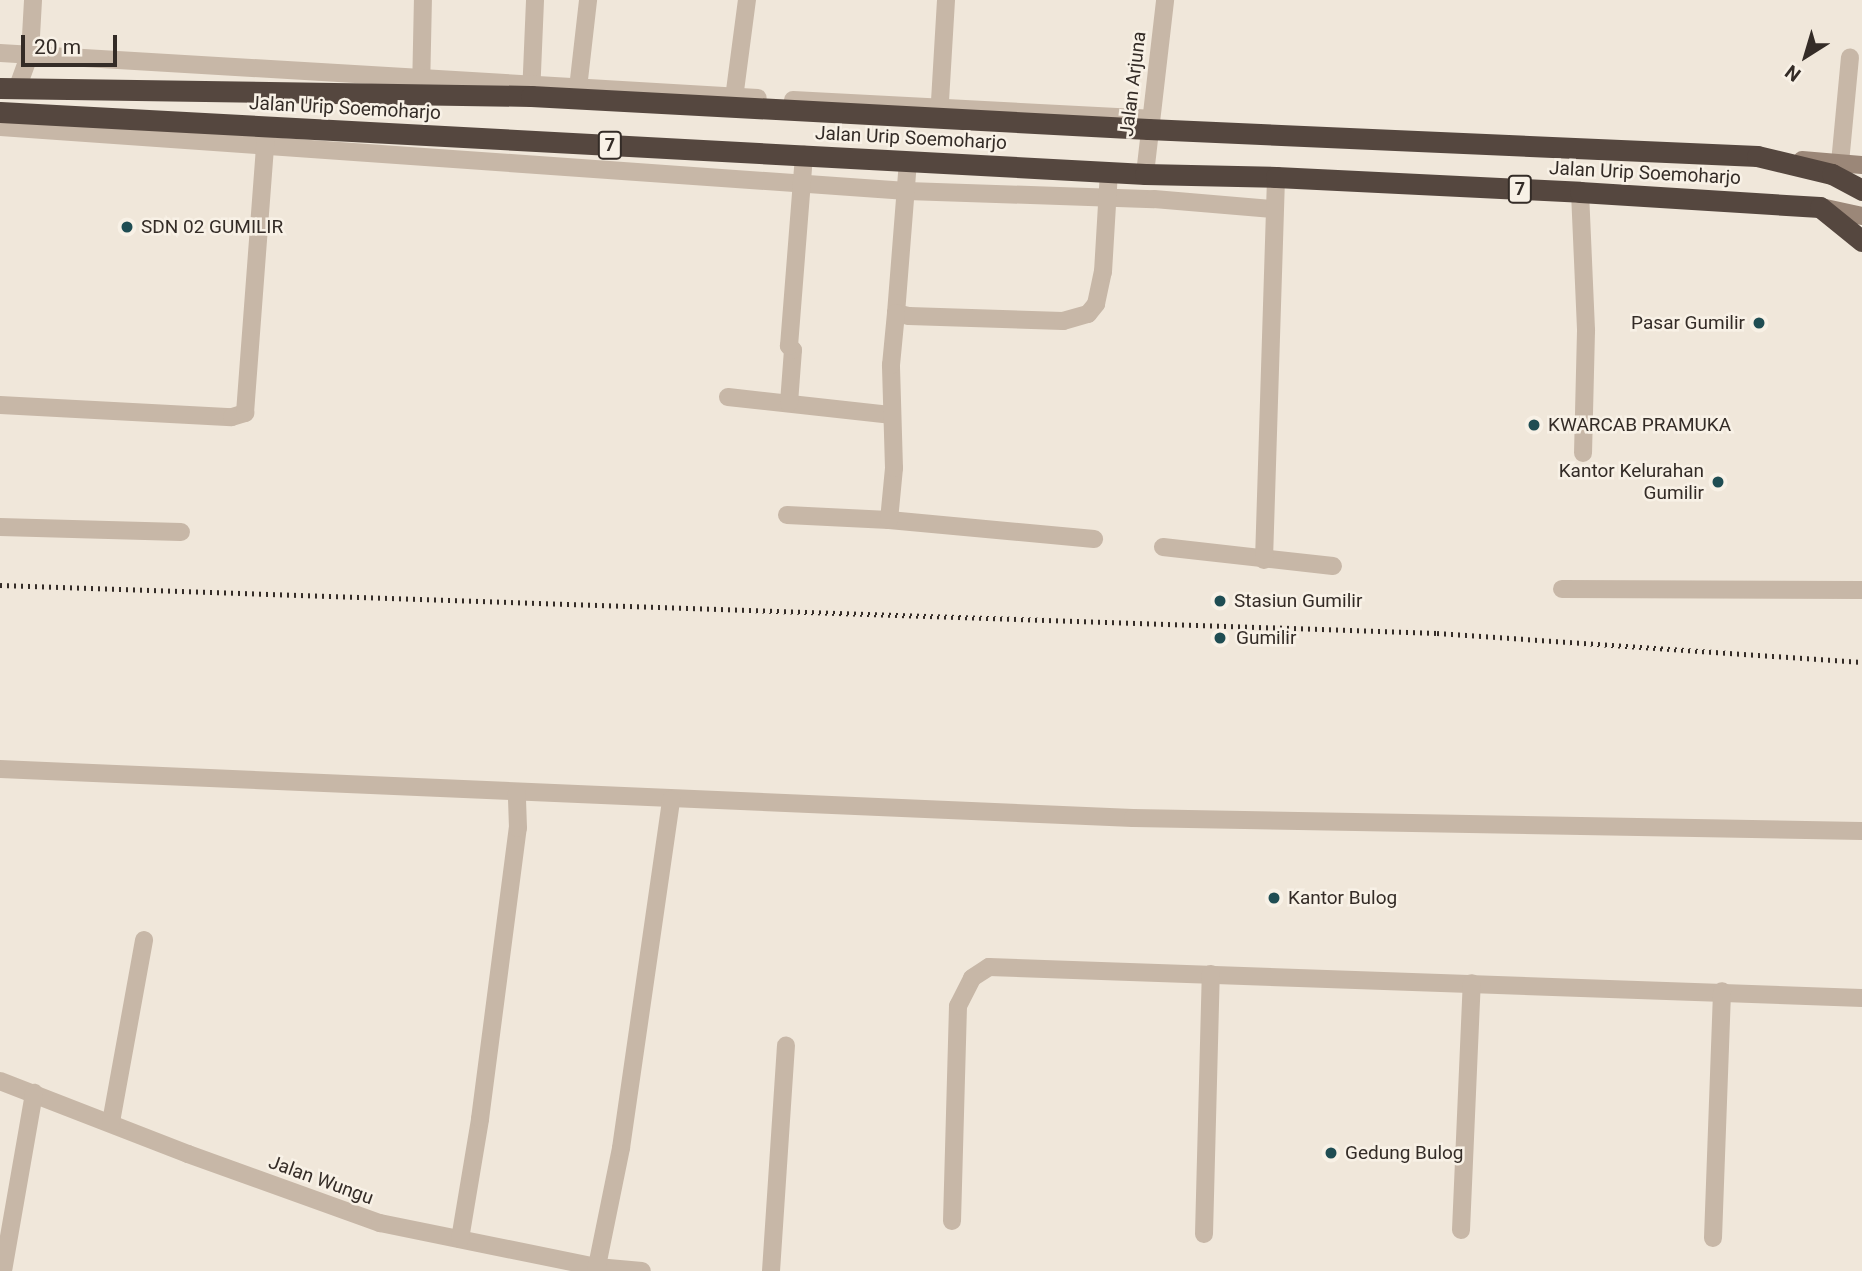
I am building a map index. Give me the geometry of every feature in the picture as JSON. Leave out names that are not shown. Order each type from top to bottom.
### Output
[{"type":"highway","name":"Jalan Urip Soemoharjo","points":[[9,89],[421,84],[1757,156]]},
{"type":"highway","name":"Jalan Urip Soemoharjo","points":[[0,112],[266,135],[804,155],[1145,174],[1276,177],[1580,192],[1820,207]]},
{"type":"highway","name":"7","points":[[1757,156],[1832,174],[1862,190]]},
{"type":"highway","points":[[1820,207],[1862,241]]},
{"type":"main road","points":[[1757,156],[1862,165]]},
{"type":"main road","points":[[1820,207],[1862,216]]},
{"type":"street","points":[[9,89],[30,54],[33,0]]},
{"type":"street","points":[[0,53],[421,84],[422,0]]},
{"type":"street","points":[[532,90],[535,0]]},
{"type":"street","points":[[577,92],[588,0]]},
{"type":"street","points":[[734,101],[747,0]]},
{"type":"street","points":[[939,112],[946,0]]},
{"type":"street","name":"Jalan Arjuna","points":[[1145,174],[1165,0]]},
{"type":"street","points":[[1840,163],[1850,57]]},
{"type":"street","points":[[0,127],[266,135],[907,191],[1107,198],[1274,209]]},
{"type":"street","points":[[0,405],[232,417],[245,413],[266,135]]},
{"type":"street","points":[[789,403],[793,350],[789,346],[804,155]]},
{"type":"street","points":[[889,520],[894,468],[890,415],[908,161]]},
{"type":"street","points":[[896,313],[1063,321],[1088,314],[1096,304],[1103,272],[1109,172]]},
{"type":"street","points":[[1264,559],[1276,177]]},
{"type":"street","points":[[1580,192],[1586,331],[1583,453]]},
{"type":"street","points":[[728,397],[890,415]]},
{"type":"street","points":[[787,515],[889,520],[1094,539]]},
{"type":"street","points":[[0,527],[181,532]]},
{"type":"street","points":[[1163,547],[1332,566]]},
{"type":"street","points":[[1562,589],[1862,590]]},
{"type":"street","points":[[0,769],[1119,818],[1862,831]]},
{"type":"street","points":[[460,1239],[480,1119],[518,828],[517,793]]},
{"type":"street","points":[[596,1269],[621,1148],[671,800]]},
{"type":"street","points":[[111,1122],[144,940]]},
{"type":"street","points":[[952,1221],[958,1006],[972,978],[989,967],[1862,998]]},
{"type":"street","points":[[1204,1234],[1211,974]]},
{"type":"street","points":[[1461,1230],[1472,983]]},
{"type":"street","points":[[1713,1238],[1722,992]]},
{"type":"street","points":[[771,1271],[786,1045]]},
{"type":"street","name":"Jalan Wungu","points":[[0,1081],[188,1154],[380,1223],[596,1269],[642,1271]]},
{"type":"street","points":[[3,1271],[34,1093]]},
{"type":"railway","points":[[0,585],[1437,633],[1862,662]]},
{"type":"place","name":"SDN 02 GUMILIR","points":[[127,227]]},
{"type":"place","name":"Pasar Gumilir","points":[[1759,323]]},
{"type":"place","name":"KWARCAB PRAMUKA","points":[[1534,425]]},
{"type":"place","name":"Kantor Kelurahan Gumilir","points":[[1718,482]]},
{"type":"place","name":"Stasiun Gumilir","points":[[1220,601]]},
{"type":"place","name":"Gumilir","points":[[1220,638]]},
{"type":"place","name":"Kantor Bulog","points":[[1274,898]]},
{"type":"place","name":"Gedung Bulog","points":[[1331,1153]]}]
